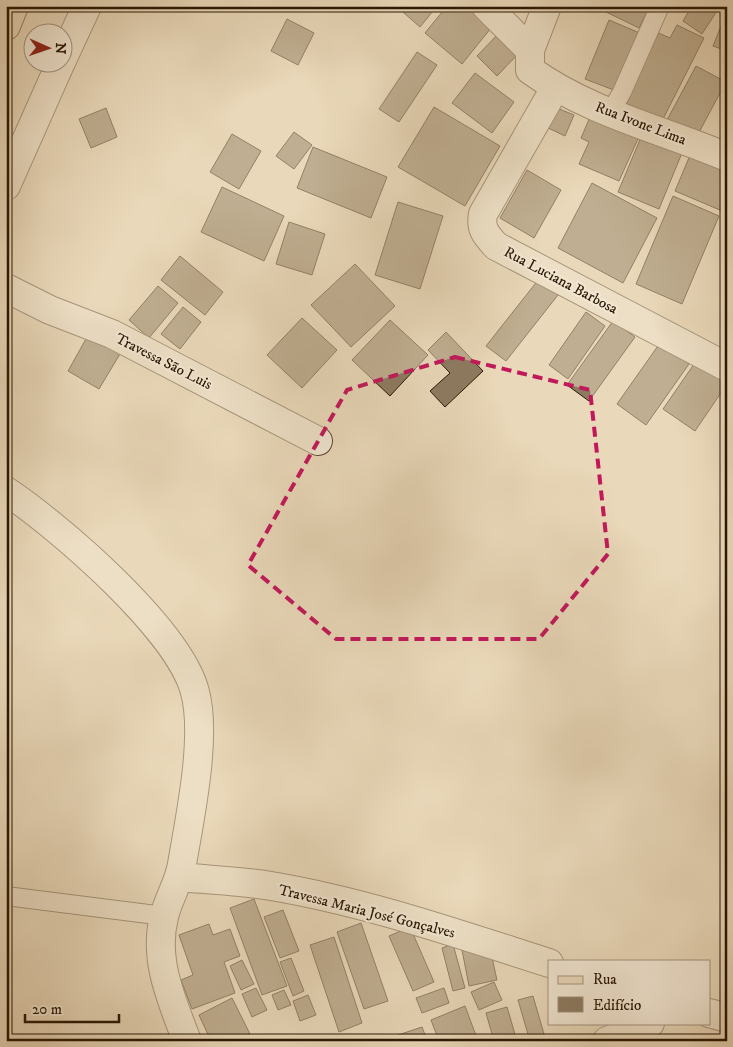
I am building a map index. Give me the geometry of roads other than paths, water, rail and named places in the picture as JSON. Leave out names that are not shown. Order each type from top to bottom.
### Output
[{"type":"main road","points":[[6,26],[14,6]]},
{"type":"street","points":[[72,39],[87,6]]},
{"type":"street","points":[[486,6],[530,50]]},
{"type":"street","points":[[547,6],[530,50],[530,70],[555,88]]},
{"type":"street","points":[[6,186],[57,72]]},
{"type":"street","name":"Rua Ivone Lima","points":[[555,88],[610,113],[727,157]]},
{"type":"street","name":"Rua Luciana Barbosa","points":[[555,88],[483,214],[481,225],[485,234],[496,246],[727,367]]},
{"type":"street","name":"Travessa São Luis","points":[[6,288],[50,310],[112,334],[318,441]]},
{"type":"street","points":[[6,491],[39,513],[101,568],[155,626],[182,660],[196,692],[199,731],[193,800],[180,876],[164,916],[159,946],[168,989],[187,1041]]},
{"type":"street","name":"Travessa Maria José Gonçalves","points":[[180,876],[271,886],[329,899],[418,921],[548,963]]},
{"type":"street","points":[[710,1013],[727,1018]]},
{"type":"street","points":[[607,1041],[648,1024]]},
{"type":"lane","points":[[610,113],[622,92],[660,6]]},
{"type":"lane","points":[[6,896],[164,916]]}]
